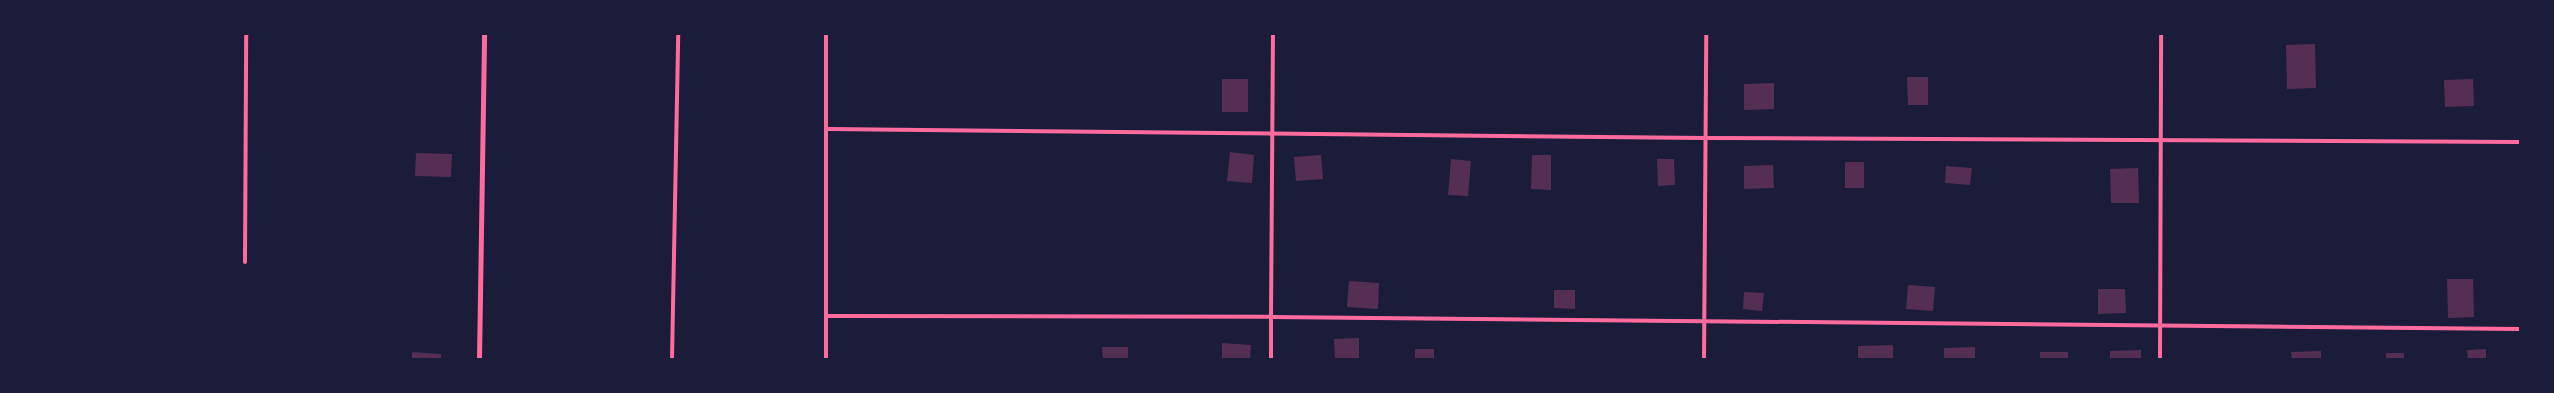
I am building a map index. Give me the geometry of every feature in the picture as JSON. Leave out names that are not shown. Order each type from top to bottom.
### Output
[{"type":"street","points":[[479,359],[484,34]]},
{"type":"lane","points":[[245,262],[246,34]]},
{"type":"lane","points":[[672,359],[678,34]]},
{"type":"lane","points":[[826,34],[826,359]]},
{"type":"lane","points":[[1272,359],[1273,34]]},
{"type":"lane","points":[[1704,359],[1702,320],[1706,34]]},
{"type":"lane","points":[[2160,359],[2161,34]]},
{"type":"lane","points":[[827,129],[1705,138],[2520,142]]},
{"type":"lane","points":[[826,316],[1702,320],[2160,327],[2520,329]]},
{"type":"building","points":[[2315,44],[2316,88],[2287,89],[2286,45]]},
{"type":"building","points":[[1907,77],[1928,77],[1928,105],[1908,105]]},
{"type":"building","points":[[1222,79],[1248,79],[1248,112],[1222,112]]},
{"type":"building","points":[[2473,79],[2474,106],[2445,107],[2444,80]]},
{"type":"building","points":[[1774,83],[1774,109],[1744,110],[1744,84]]},
{"type":"building","points":[[1230,152],[1254,155],[1252,183],[1227,181]]},
{"type":"building","points":[[416,153],[452,154],[451,177],[415,176]]},
{"type":"building","points":[[1321,155],[1323,179],[1296,181],[1294,157]]},
{"type":"building","points":[[1532,155],[1551,155],[1551,190],[1531,189]]},
{"type":"building","points":[[1451,159],[1471,161],[1468,196],[1448,195]]},
{"type":"building","points":[[1657,159],[1674,159],[1675,185],[1658,186]]},
{"type":"building","points":[[1845,162],[1864,162],[1864,188],[1845,188]]},
{"type":"building","points":[[1773,165],[1774,188],[1744,189],[1744,166]]},
{"type":"building","points":[[1946,166],[1972,168],[1970,185],[1945,183]]},
{"type":"building","points":[[2138,168],[2139,203],[2111,203],[2110,169]]},
{"type":"building","points":[[2447,279],[2473,279],[2474,317],[2448,318]]},
{"type":"building","points":[[1349,281],[1379,283],[1378,309],[1347,307]]},
{"type":"building","points":[[1908,285],[1935,287],[1933,311],[1906,309]]},
{"type":"building","points":[[2098,289],[2125,289],[2126,313],[2098,314]]},
{"type":"building","points":[[1554,290],[1575,290],[1575,309],[1554,308]]},
{"type":"building","points":[[1744,292],[1764,293],[1762,311],[1743,309]]},
{"type":"building","points":[[1359,338],[1359,359],[1335,359],[1334,339]]},
{"type":"building","points":[[1222,343],[1251,345],[1250,359],[1222,359]]},
{"type":"building","points":[[1893,345],[1893,359],[1858,359],[1858,346]]},
{"type":"building","points":[[1102,347],[1128,347],[1128,359],[1103,359]]},
{"type":"building","points":[[1975,347],[1975,359],[1944,359],[1944,348]]},
{"type":"building","points":[[1415,349],[1434,349],[1434,359],[1415,359]]},
{"type":"building","points":[[2486,349],[2486,359],[2468,359],[2467,350]]},
{"type":"building","points":[[2141,350],[2141,359],[2110,359],[2110,351]]},
{"type":"building","points":[[2321,351],[2321,359],[2292,359],[2291,352]]},
{"type":"building","points":[[412,352],[441,354],[441,359],[412,359]]},
{"type":"building","points":[[2040,352],[2068,352],[2068,359],[2040,359]]},
{"type":"building","points":[[2386,353],[2404,353],[2404,359],[2386,359]]}]
